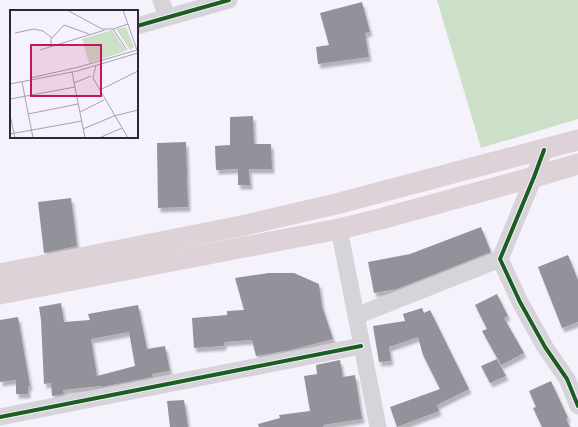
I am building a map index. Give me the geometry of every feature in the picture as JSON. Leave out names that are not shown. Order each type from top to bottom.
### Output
[{"type":"main road","points":[[0,274],[241,226],[321,207],[578,140]]},
{"type":"main road","points":[[0,294],[380,219],[578,164]]},
{"type":"street","points":[[161,0],[167,17]]},
{"type":"street","points":[[138,26],[229,0]]},
{"type":"street","points":[[356,316],[500,259],[544,150]]},
{"type":"street","points":[[339,228],[378,427]]},
{"type":"street","points":[[500,259],[517,296],[545,347],[572,375],[578,406]]},
{"type":"street","points":[[0,417],[361,346]]},
{"type":"green space","points":[[437,0],[578,0],[578,119],[481,148]]},
{"type":"building","points":[[362,2],[370,32],[365,33],[369,57],[318,64],[316,47],[329,45],[320,13]]},
{"type":"building","points":[[253,116],[254,144],[271,144],[272,169],[249,169],[250,185],[238,185],[238,169],[216,170],[215,146],[230,145],[230,117]]},
{"type":"building","points":[[186,142],[188,207],[158,208],[157,143]]},
{"type":"building","points":[[71,198],[77,246],[44,253],[38,202]]},
{"type":"building","points":[[481,227],[491,252],[397,289],[374,293],[368,262],[410,254]]},
{"type":"building","points":[[568,255],[578,280],[578,322],[562,328],[538,267]]},
{"type":"building","points":[[269,273],[294,273],[319,284],[322,306],[333,339],[291,350],[256,356],[252,340],[224,342],[224,346],[194,348],[192,318],[227,315],[227,311],[244,310],[235,278]]},
{"type":"building","points":[[497,294],[508,316],[504,318],[524,353],[501,365],[482,331],[487,329],[475,305]]},
{"type":"building","points":[[61,303],[64,322],[90,320],[88,314],[138,305],[147,349],[165,346],[170,371],[152,374],[152,377],[102,387],[63,390],[64,394],[52,396],[51,383],[44,384],[39,307]],"holes":[[[129,332],[135,366],[97,376],[91,339]]]},
{"type":"building","points":[[422,308],[424,313],[430,310],[469,389],[437,405],[439,411],[397,427],[390,407],[440,389],[423,355],[418,337],[389,347],[391,361],[379,362],[373,326],[405,321],[403,314]]},
{"type":"building","points":[[18,317],[30,386],[28,386],[28,394],[16,394],[16,380],[0,382],[0,320]]},
{"type":"building","points":[[497,359],[506,376],[490,383],[481,366]]},
{"type":"building","points":[[340,360],[343,377],[355,375],[362,419],[323,425],[323,427],[259,427],[258,424],[280,418],[279,415],[310,411],[304,376],[317,374],[316,365]]},
{"type":"building","points":[[551,381],[568,418],[566,419],[570,427],[542,427],[533,408],[536,407],[529,391]]},
{"type":"building","points":[[184,400],[188,427],[170,427],[167,401]]},
{"type":"cycle path","points":[[138,26],[229,0]]},
{"type":"cycle path","points":[[544,150],[500,259],[520,302],[545,347],[567,379],[578,406]]},
{"type":"cycle path","points":[[0,417],[361,346]]}]
